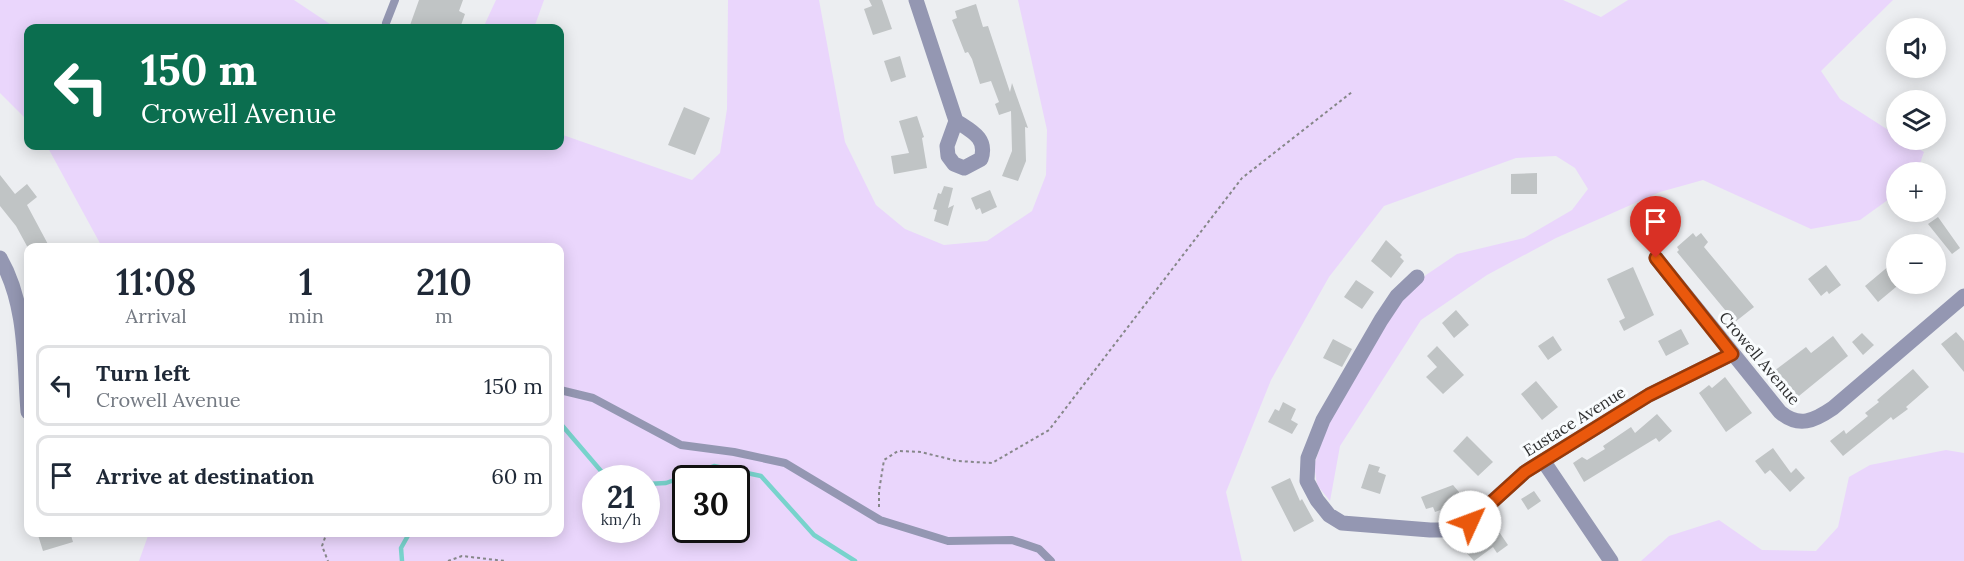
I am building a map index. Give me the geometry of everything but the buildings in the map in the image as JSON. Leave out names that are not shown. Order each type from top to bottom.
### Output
[{"type":"street","points":[[916,0],[956,121]]},
{"type":"street","points":[[0,258],[12,284],[22,329],[24,357]]},
{"type":"street","name":"Crowell Avenue","points":[[1656,258],[1732,354],[1780,412],[1790,420],[1808,422],[1833,408],[1964,296]]},
{"type":"street","name":"Eustace Avenue","points":[[1417,277],[1397,296],[1323,420],[1306,469],[1307,481],[1317,500],[1329,515],[1342,523],[1450,530],[1465,526],[1507,486],[1544,462],[1649,395],[1732,354]]},
{"type":"street","points":[[1544,462],[1611,561]]},
{"type":"lane","points":[[386,23],[395,0]]},
{"type":"lane","points":[[564,391],[593,398],[681,446],[734,452],[785,463],[880,520],[948,541],[1012,540],[1039,549],[1051,561]]},
{"type":"path","points":[[880,520],[879,490],[884,460],[898,451],[921,452],[957,461],[992,463],[1016,452],[1049,430],[1242,178],[1352,92]]},
{"type":"path","points":[[325,537],[322,546],[328,561]]},
{"type":"path","points":[[448,561],[462,556],[505,561]]},
{"type":"shaded area","points":[[0,0],[294,0],[330,24],[24,24],[24,117],[0,93]]},
{"type":"shaded area","points":[[496,0],[544,0],[535,24],[485,24]]},
{"type":"shaded area","points":[[728,0],[819,0],[845,142],[876,205],[905,229],[944,245],[987,241],[1032,211],[1046,175],[1047,130],[1018,0],[1563,0],[1601,17],[1628,0],[1893,0],[1821,71],[1840,99],[1886,129],[1886,150],[1921,150],[1924,152],[1920,162],[1886,162],[1886,201],[1860,220],[1811,229],[1703,180],[1660,192],[1556,238],[1487,275],[1421,320],[1340,446],[1330,501],[1317,485],[1314,465],[1331,416],[1393,311],[1426,275],[1457,254],[1524,238],[1572,210],[1588,189],[1575,168],[1556,156],[1516,158],[1384,206],[1329,277],[1271,380],[1226,492],[1242,561],[139,561],[148,537],[564,537],[564,243],[100,243],[49,150],[564,150],[564,135],[692,180],[720,153],[727,109]]},
{"type":"shaded area","points":[[1946,450],[1964,453],[1964,561],[1641,561],[1669,536],[1719,520],[1762,550],[1816,551],[1838,527],[1849,477],[1870,465]]},
{"type":"waterway","points":[[564,428],[596,465]]},
{"type":"waterway","points":[[660,483],[714,466],[761,476],[814,535],[855,561]]},
{"type":"waterway","points":[[402,561],[401,548],[407,537]]},
{"type":"route","points":[[1470,522],[1525,472],[1560,453],[1649,395],[1732,354],[1656,258]]}]
